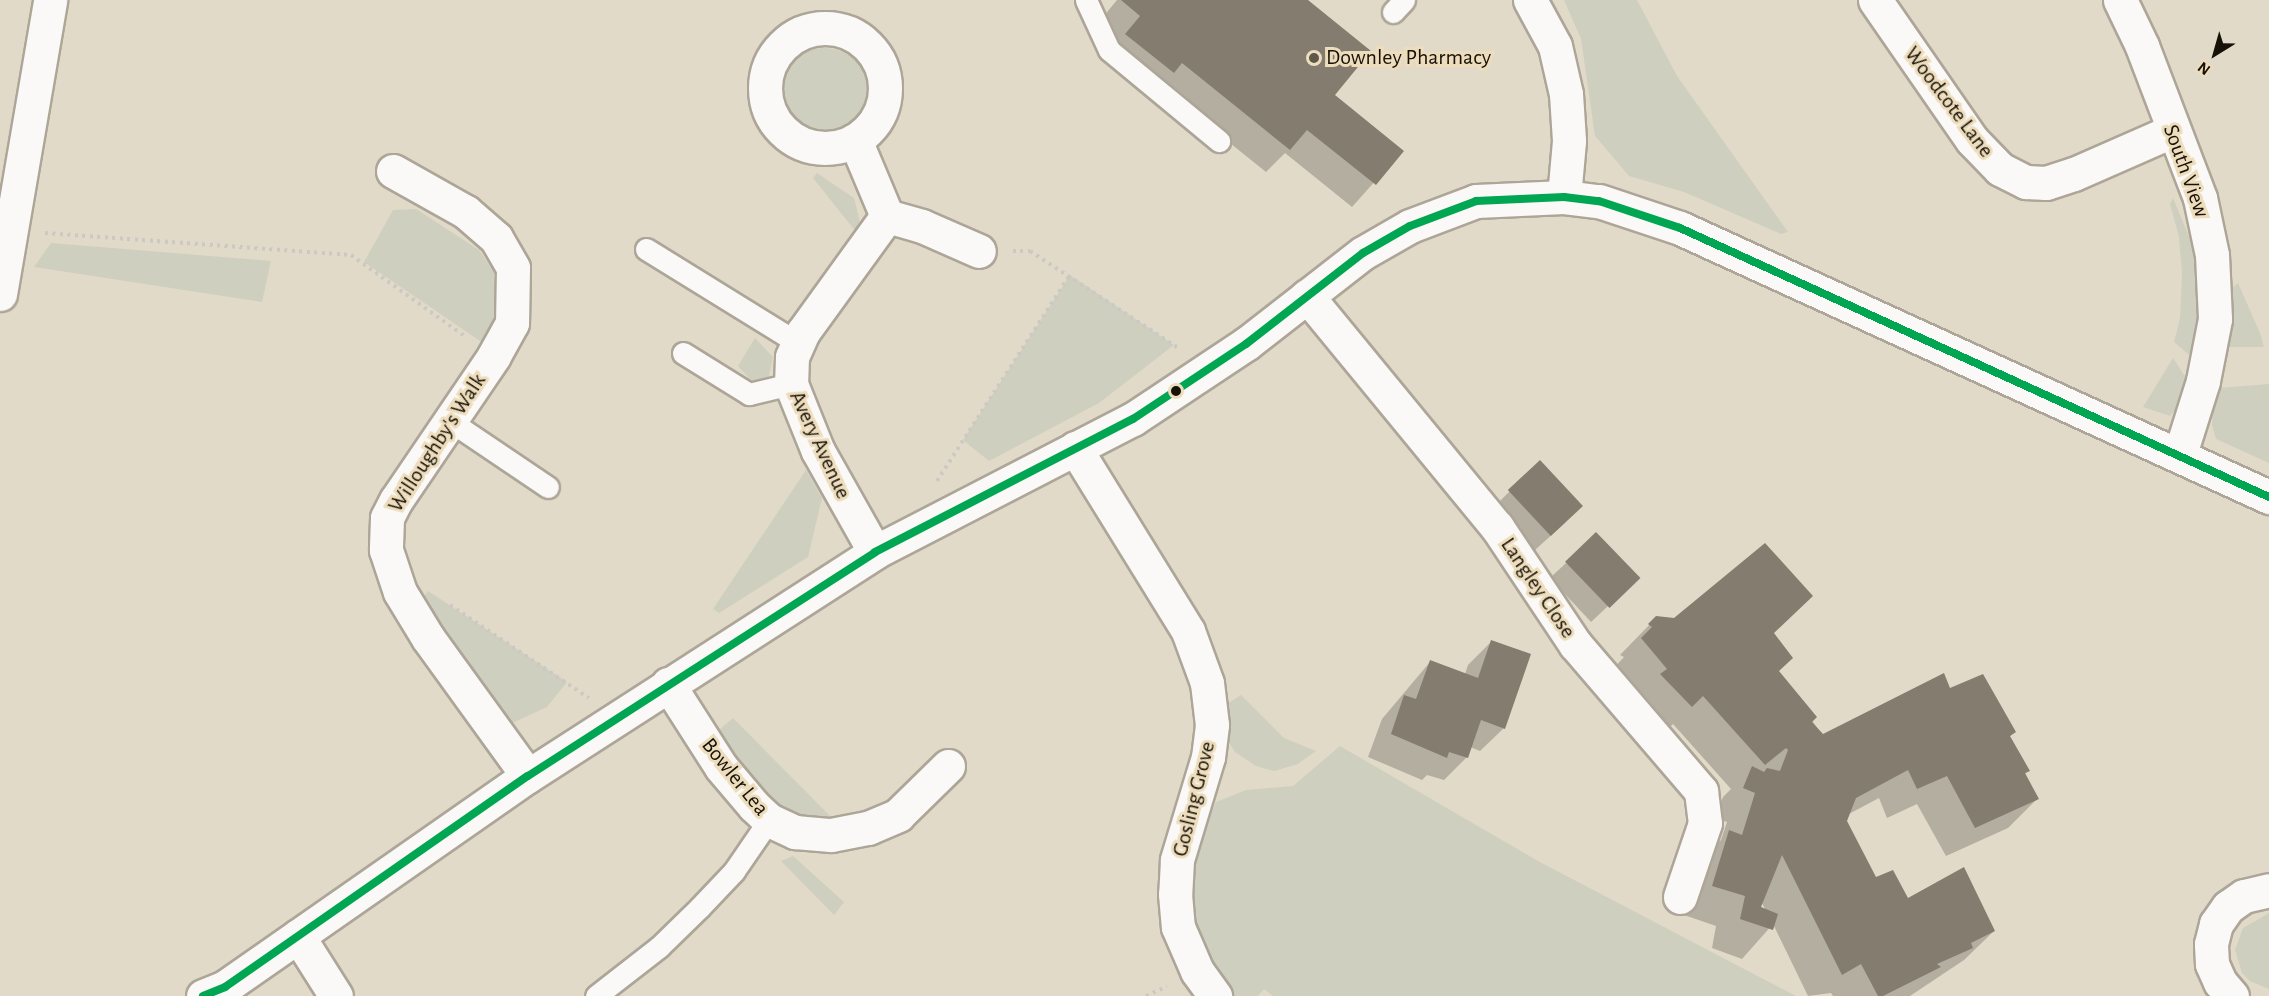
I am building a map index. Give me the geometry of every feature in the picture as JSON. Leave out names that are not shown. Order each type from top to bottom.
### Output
[{"type":"street","points":[[0,294],[50,0]]},
{"type":"street","points":[[1530,0],[1555,46],[1566,94],[1569,141],[1564,197]]},
{"type":"street","name":"South View","points":[[2120,0],[2142,46],[2172,131],[2200,198],[2212,255],[2215,319],[2203,381],[2180,454]]},
{"type":"street","name":"Woodcote Lane","points":[[1876,1],[1972,140],[2001,169],[2026,182],[2046,183],[2074,174],[2172,131]]},
{"type":"street","points":[[855,140],[887,216],[922,226],[979,251]]},
{"type":"street","name":"Willoughby's Walk","points":[[393,171],[466,212],[496,238],[513,268],[515,297],[512,323],[494,356],[396,500],[387,518],[386,550],[399,592],[428,638],[528,776]]},
{"type":"street","points":[[203,996],[225,987],[528,776],[875,552],[1133,419],[1209,370],[1363,253],[1446,211],[1476,201],[1564,197],[1599,201],[1680,228],[2180,454],[2269,497]]},
{"type":"street","name":"Avery Avenue","points":[[875,552],[818,451],[791,384],[792,357],[798,343],[887,216]]},
{"type":"street","name":"Langley Close","points":[[1306,296],[1497,527],[1575,644],[1701,791],[1706,823],[1680,897]]},
{"type":"street","name":"Gosling Grove","points":[[1075,448],[1188,631],[1207,683],[1212,725],[1209,757],[1177,860],[1175,894],[1178,927],[1197,970],[1215,996]]},
{"type":"street","name":"Bowler Lea","points":[[668,684],[721,767],[769,820],[795,832],[831,835],[868,828],[898,815],[948,766]]},
{"type":"street","points":[[2232,996],[2220,982],[2212,964],[2211,944],[2216,924],[2228,907],[2244,896],[2269,890]]},
{"type":"street","points":[[298,936],[336,996]]},
{"type":"lane","points":[[1086,0],[1109,50],[1219,141]]},
{"type":"lane","points":[[646,249],[798,343]]},
{"type":"lane","points":[[684,353],[749,394],[791,384]]},
{"type":"lane","points":[[450,421],[548,488]]},
{"type":"lane","points":[[596,996],[659,947],[700,907],[734,871],[769,820]]},
{"type":"path","points":[[11,230],[351,255],[494,356]]},
{"type":"path","points":[[979,251],[1030,251],[1071,275],[1209,370]]},
{"type":"path","points":[[929,524],[920,508],[1071,275]]},
{"type":"path","points":[[448,604],[585,695],[610,722]]},
{"type":"green space","points":[[1564,0],[1637,0],[1677,76],[1788,232],[1781,234],[1684,192],[1629,176],[1595,136],[1581,39]]},
{"type":"green space","points":[[824,48],[842,51],[857,61],[867,76],[870,94],[867,112],[857,127],[842,137],[824,140],[806,137],[791,127],[781,112],[778,94],[781,76],[791,61],[806,51]]},
{"type":"green space","points":[[817,173],[854,198],[860,222],[857,233],[813,178]]},
{"type":"green space","points":[[2173,198],[2192,244],[2198,283],[2201,313],[2196,354],[2188,354],[2174,342],[2180,318],[2182,273],[2179,237],[2170,204]]},
{"type":"green space","points":[[416,209],[479,250],[494,272],[497,301],[492,333],[483,343],[364,262],[393,210]]},
{"type":"green space","points":[[51,243],[271,261],[262,302],[34,267]]},
{"type":"green space","points":[[1070,275],[1174,345],[1099,403],[989,461],[963,440]]},
{"type":"green space","points":[[2238,283],[2264,347],[2228,347],[2228,292]]},
{"type":"green space","points":[[755,338],[773,357],[767,384],[750,379],[738,366]]},
{"type":"green space","points":[[2173,358],[2188,381],[2183,402],[2170,416],[2143,407]]},
{"type":"green space","points":[[2269,384],[2269,463],[2216,439],[2212,425],[2214,395],[2219,388]]},
{"type":"green space","points":[[806,470],[822,498],[808,557],[719,613],[713,609]]},
{"type":"green space","points":[[428,591],[567,682],[547,707],[508,725],[418,605]]},
{"type":"green space","points":[[1241,695],[1284,738],[1316,751],[1298,764],[1274,771],[1256,766],[1235,752],[1224,735],[1223,701],[1230,702]]},
{"type":"green space","points":[[733,718],[839,825],[822,825],[771,806],[724,750],[718,731]]},
{"type":"green space","points":[[1340,746],[1538,861],[1796,996],[1273,996],[1264,989],[1258,996],[1235,996],[1217,976],[1193,926],[1188,888],[1194,855],[1216,802],[1246,790],[1293,786]]},
{"type":"green space","points":[[793,856],[844,902],[834,915],[781,861]]},
{"type":"green space","points":[[2269,913],[2269,989],[2250,981],[2242,973],[2235,950],[2243,928]]},
{"type":"building","points":[[1121,0],[1308,0],[1371,51],[1335,95],[1404,151],[1376,185],[1307,130],[1290,150],[1182,63],[1174,73],[1125,34],[1140,16]]},
{"type":"building","points":[[1540,460],[1583,506],[1551,536],[1508,490]]},
{"type":"building","points":[[1596,532],[1640,578],[1610,608],[1565,562]]},
{"type":"building","points":[[1765,543],[1813,596],[1774,633],[1793,658],[1779,671],[1817,717],[1812,722],[1823,734],[1944,673],[1950,688],[1983,674],[2016,732],[2010,736],[2030,771],[2025,773],[2039,799],[1975,828],[1947,776],[1917,789],[1908,770],[1856,798],[1847,821],[1876,877],[1893,870],[1908,898],[1964,867],[1995,931],[1971,943],[1973,948],[1937,964],[1941,967],[1883,996],[1878,996],[1861,964],[1842,975],[1782,855],[1761,907],[1778,914],[1773,930],[1740,919],[1745,896],[1712,886],[1729,830],[1742,835],[1755,793],[1743,788],[1752,766],[1764,772],[1767,768],[1780,771],[1788,750],[1786,748],[1765,765],[1703,696],[1692,707],[1660,674],[1667,669],[1641,638],[1652,627],[1648,624],[1656,616],[1674,618]]},
{"type":"building","points":[[1491,640],[1531,654],[1505,729],[1481,720],[1468,758],[1449,752],[1447,758],[1391,734],[1404,695],[1416,699],[1430,660],[1478,678]]},
{"type":"transit line","points":[[203,996],[225,987],[528,776],[875,552],[1133,419],[1246,344],[1363,253],[1410,226],[1476,201],[1564,197],[1599,201],[1680,228],[2269,497]]},
{"type":"place","name":"Downley Pharmacy","points":[[1314,58]]}]
